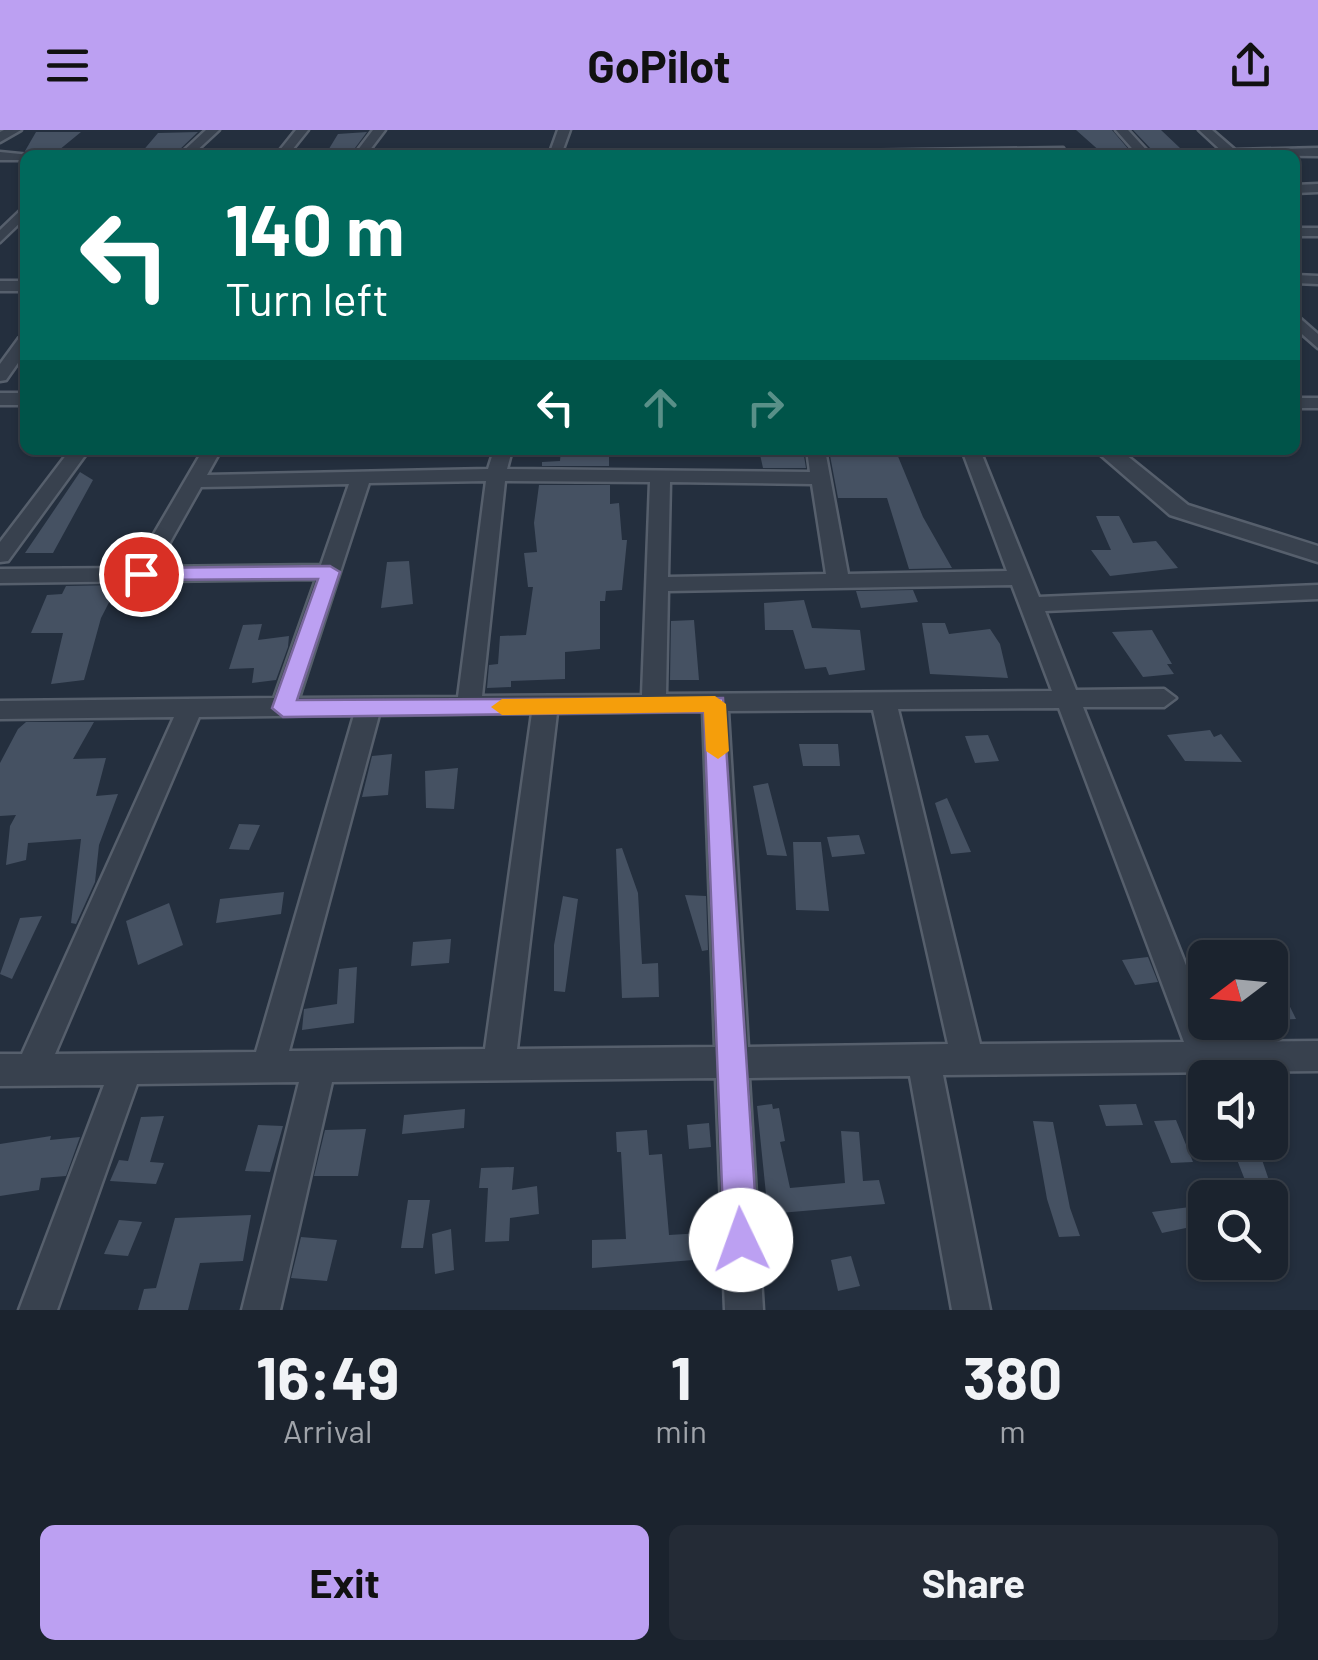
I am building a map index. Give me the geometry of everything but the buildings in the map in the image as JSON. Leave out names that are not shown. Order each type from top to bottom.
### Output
[{"type":"street","points":[[190,150],[212,130]]},
{"type":"street","points":[[286,150],[302,130]]},
{"type":"street","points":[[364,150],[379,130]]},
{"type":"street","points":[[1122,130],[1140,150]]},
{"type":"street","points":[[1204,130],[1228,150]]},
{"type":"street","points":[[1,237],[20,216]]},
{"type":"street","points":[[1300,324],[1318,344]]},
{"type":"street","points":[[0,376],[20,347]]},
{"type":"street","points":[[0,556],[76,455]]},
{"type":"street","points":[[141,574],[209,455]]},
{"type":"street","points":[[468,707],[502,455]]},
{"type":"street","points":[[623,476],[624,455]]},
{"type":"street","points":[[817,455],[838,581]]},
{"type":"street","points":[[972,455],[1207,1059]]},
{"type":"street","points":[[1112,455],[1179,510],[1318,554]]},
{"type":"street","points":[[192,480],[496,476],[822,478]]},
{"type":"street","points":[[654,705],[660,477]]},
{"type":"street","points":[[283,708],[361,478]]},
{"type":"street","points":[[0,576],[330,572]]},
{"type":"street","points":[[658,584],[1018,578]]},
{"type":"street","points":[[1032,604],[1318,592]]},
{"type":"street","points":[[4,717],[190,709],[1164,698]]},
{"type":"street","points":[[884,702],[968,1061]]},
{"type":"street","points":[[715,704],[744,1310]]},
{"type":"street","points":[[500,1066],[545,706]]},
{"type":"street","points":[[268,1068],[368,708]]},
{"type":"street","points":[[190,709],[16,1070],[1318,1056]]},
{"type":"street","points":[[924,1061],[971,1310]]},
{"type":"street","points":[[261,1310],[319,1067]]},
{"type":"street","points":[[38,1310],[126,1069]]},
{"type":"slow traffic","points":[[502,707],[715,704],[718,751]]},
{"type":"route","points":[[141,574],[330,572],[283,708],[715,704],[741,1240]]}]
